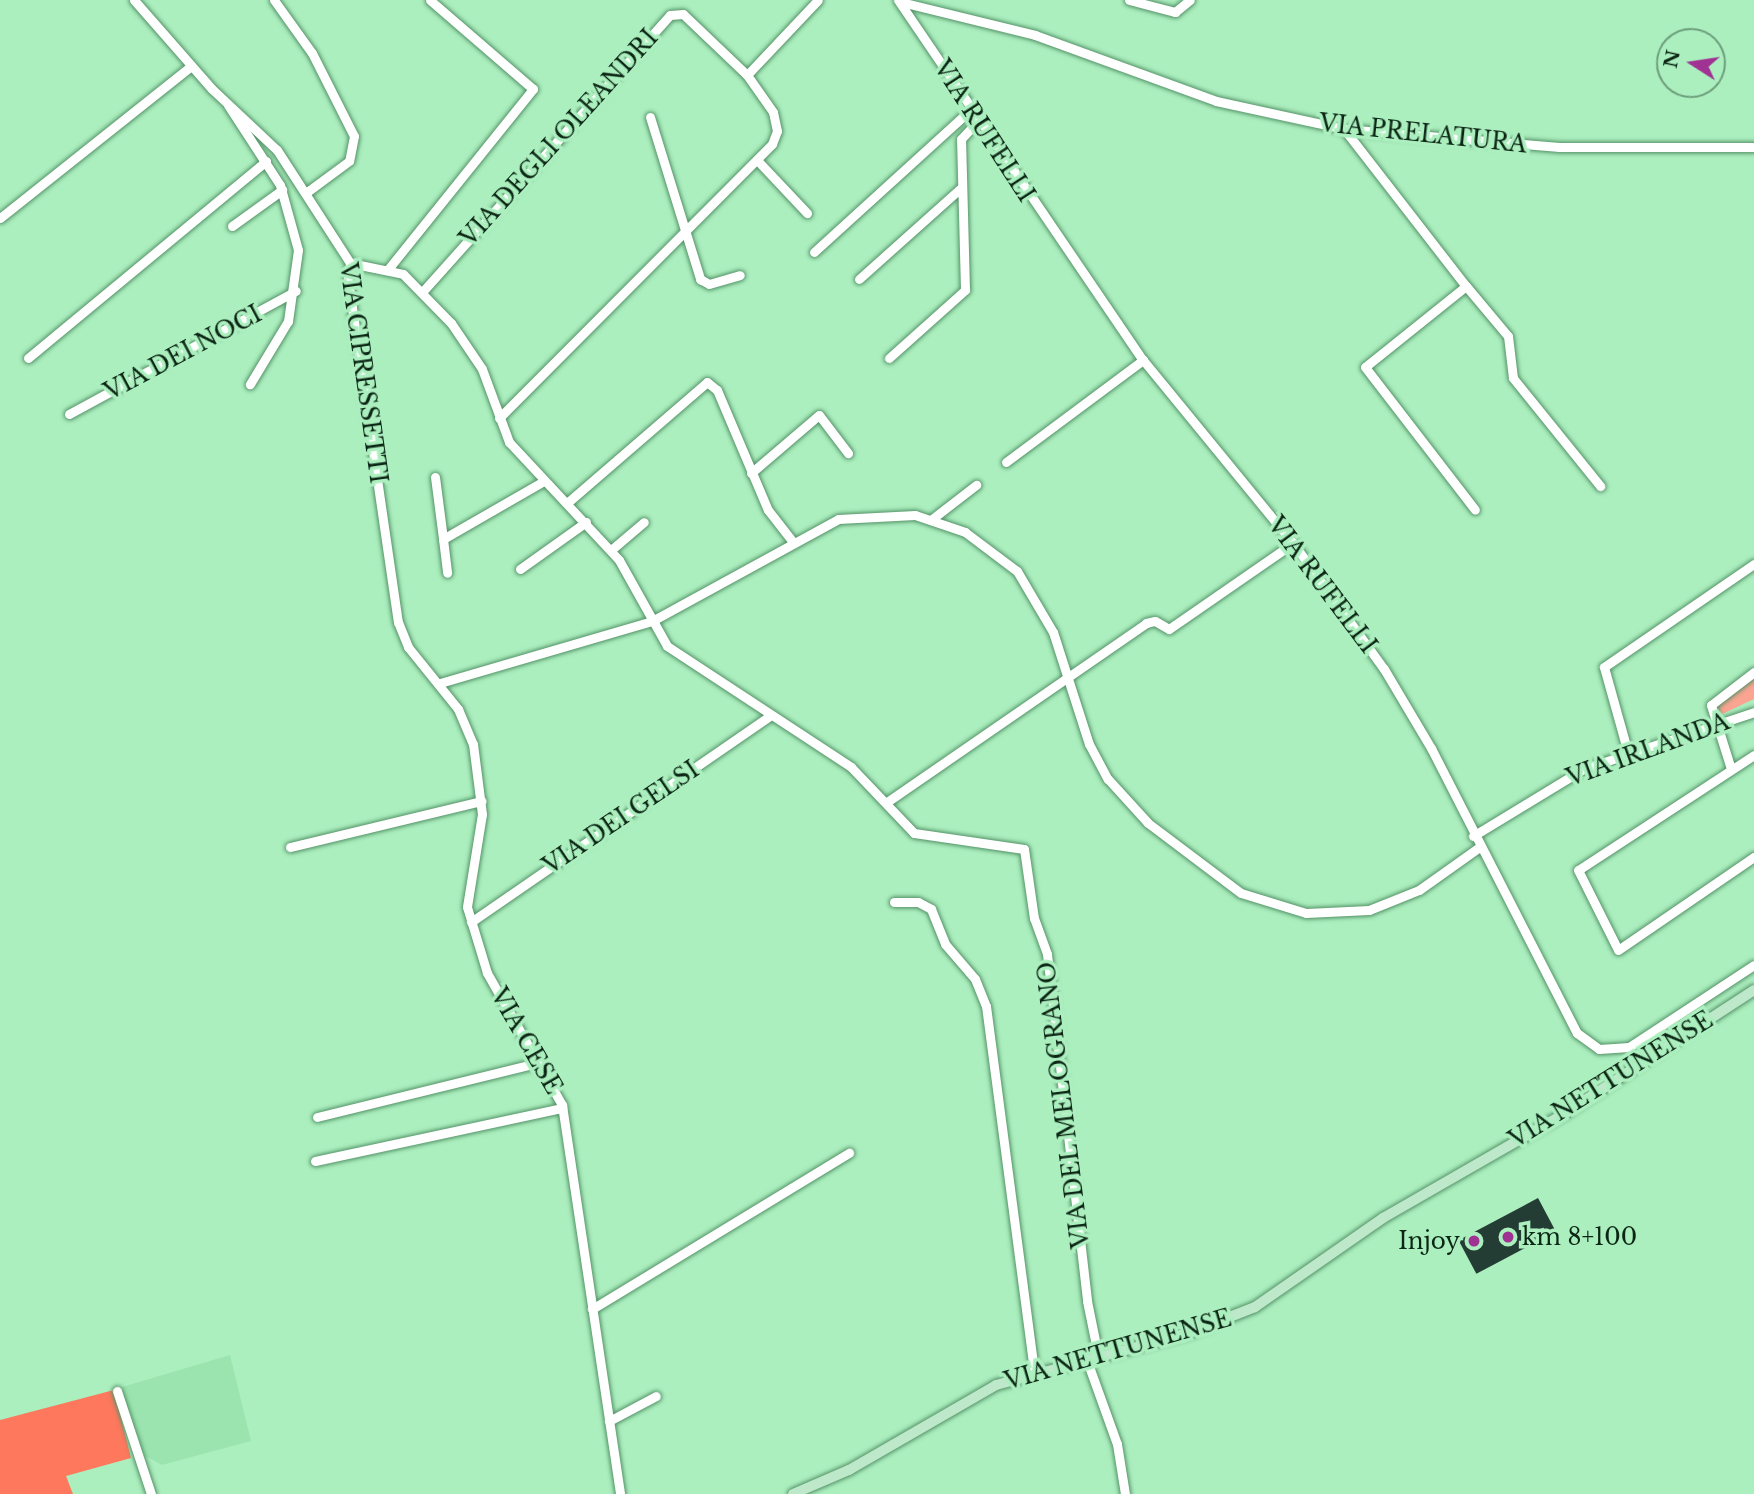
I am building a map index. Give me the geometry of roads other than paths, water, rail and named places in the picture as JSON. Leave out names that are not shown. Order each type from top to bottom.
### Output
[{"type":"main road","name":"VIA NETTUNENSE","points":[[793,1494],[858,1465],[975,1395],[1034,1371],[1189,1333],[1255,1307],[1383,1218],[1567,1112],[1754,990]]},
{"type":"street","name":"VIA CIPRESSETTI","points":[[134,0],[191,66],[272,144],[307,192],[350,263],[348,280],[397,617],[408,647],[440,683]]},
{"type":"street","points":[[274,0],[312,53],[354,136],[349,161],[307,192]]},
{"type":"street","points":[[350,263],[389,268],[533,89],[430,0]]},
{"type":"street","points":[[499,418],[526,388],[757,160],[777,128],[767,100],[747,75],[818,0]]},
{"type":"street","points":[[1129,0],[1172,12],[1190,0]]},
{"type":"street","name":"VIA PRELATURA","points":[[899,1],[926,3],[1044,38],[1203,98],[1344,130],[1559,147],[1754,147]]},
{"type":"street","name":"VIA RUFELLI","points":[[899,1],[1143,360],[1293,542],[1403,699],[1570,1024],[1595,1048],[1634,1045],[1754,965]]},
{"type":"street","name":"VIA DEGLI OLEANDRI","points":[[424,290],[672,13],[683,14],[747,75]]},
{"type":"street","points":[[0,218],[191,66]]},
{"type":"street","name":"VIA DEI NOCI","points":[[228,103],[282,190],[297,242],[296,291],[279,342],[250,384]]},
{"type":"street","points":[[814,252],[971,109]]},
{"type":"street","points":[[650,117],[701,282],[740,275]]},
{"type":"street","points":[[888,358],[964,290],[961,139],[979,120]]},
{"type":"street","points":[[1344,130],[1508,336],[1513,378],[1600,486]]},
{"type":"street","points":[[757,160],[807,212]]},
{"type":"street","points":[[28,358],[266,161]]},
{"type":"street","points":[[859,279],[962,187]]},
{"type":"street","points":[[232,226],[282,190]]},
{"type":"street","name":"VIA DEL MELOGRANO","points":[[389,268],[424,290],[468,344],[496,401],[499,418],[512,446],[611,550],[660,639],[680,656],[851,767],[921,836],[978,846],[1015,845],[1025,851],[1033,914],[1046,950],[1087,1301],[1098,1355]]},
{"type":"street","points":[[1466,286],[1365,367],[1475,510]]},
{"type":"street","name":"VIA DEI NOCI","points":[[69,414],[296,291]]},
{"type":"street","points":[[1006,462],[1143,360]]},
{"type":"street","points":[[566,503],[704,382],[717,390],[768,510],[792,541]]},
{"type":"street","points":[[496,401],[526,388]]},
{"type":"street","points":[[751,473],[819,415],[848,453]]},
{"type":"street","points":[[435,477],[447,573]]},
{"type":"street","points":[[443,539],[544,481]]},
{"type":"street","points":[[932,519],[976,485]]},
{"type":"street","points":[[440,683],[652,621],[792,541],[855,515],[932,519],[981,541],[1017,571],[1042,609],[1069,675],[1091,750],[1117,790],[1207,870],[1255,900],[1311,914],[1379,908],[1433,883],[1478,848]]},
{"type":"street","points":[[520,569],[586,522]]},
{"type":"street","points":[[611,550],[644,522]]},
{"type":"street","points":[[887,802],[1148,622],[1171,628],[1293,542]]},
{"type":"street","points":[[1628,753],[1604,667],[1754,564]]},
{"type":"street","points":[[1731,769],[1712,702],[1754,672]]},
{"type":"street","name":"VIA CESE","points":[[440,683],[469,732],[482,801],[467,888],[471,922],[491,981],[541,1062],[562,1108],[620,1494]]},
{"type":"street","name":"VIA IRLANDA","points":[[1473,836],[1561,780],[1628,753],[1754,712]]},
{"type":"street","name":"VIA DEI GELSI","points":[[471,922],[772,715]]},
{"type":"street","points":[[1754,755],[1578,870],[1618,950],[1754,857]]},
{"type":"street","points":[[290,847],[482,801]]},
{"type":"street","points":[[894,902],[918,902],[931,909],[945,944],[975,979],[986,1006],[1034,1371]]},
{"type":"street","points":[[317,1117],[541,1062]]},
{"type":"street","points":[[315,1161],[562,1108]]},
{"type":"street","points":[[592,1309],[849,1153]]},
{"type":"street","points":[[1086,1358],[1117,1444],[1125,1494]]},
{"type":"street","points":[[117,1391],[151,1494]]},
{"type":"street","points":[[609,1421],[656,1396]]},
{"type":"place","name":"km 8+100","points":[[1508,1237]]},
{"type":"place","name":"Injoy","points":[[1474,1241]]}]
